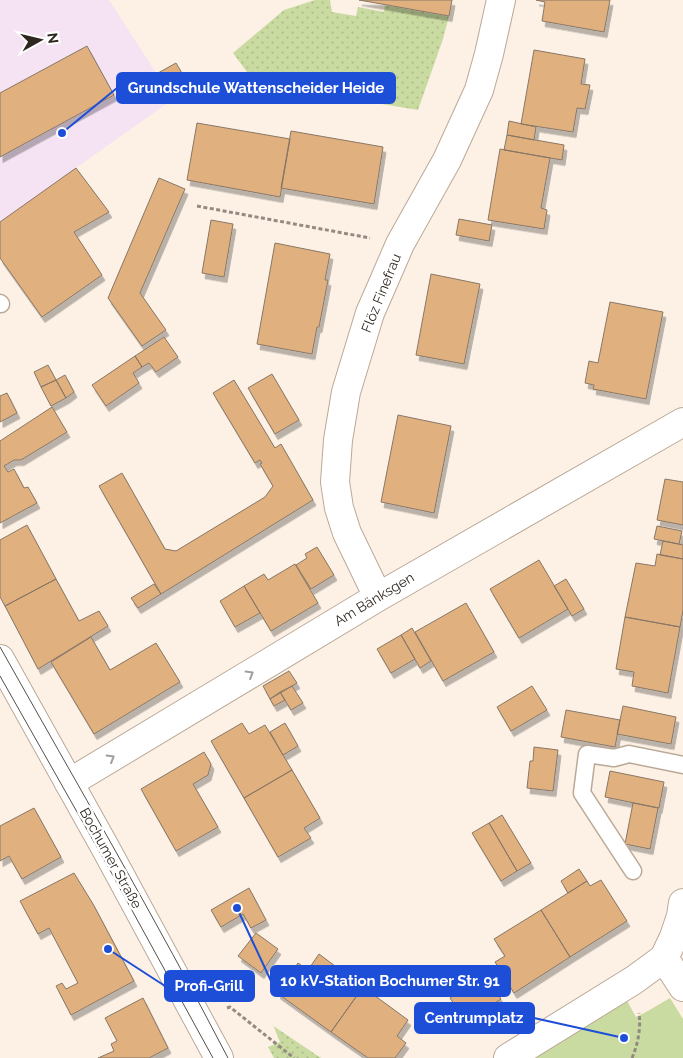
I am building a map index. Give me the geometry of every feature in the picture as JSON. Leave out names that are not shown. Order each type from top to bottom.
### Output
[{"type":"street","name":"Flöz Finefrau","points":[[378,597],[347,533],[339,508],[335,482],[338,440],[346,392],[370,313],[400,244],[448,160],[479,90],[501,0]]},
{"type":"street","name":"Am Bänksgen","points":[[69,783],[378,597],[683,422]]},
{"type":"street","name":"Bochumer Straße","points":[[0,659],[220,1058]]},
{"type":"street","points":[[508,1058],[634,980],[664,958],[674,937],[683,903]]},
{"type":"street","points":[[664,958],[683,987]]},
{"type":"lane","points":[[633,871],[582,793],[587,754],[614,758],[629,754],[683,765]]},
{"type":"path","points":[[197,206],[400,244]]},
{"type":"path","points":[[632,1058],[639,1036],[640,1018],[634,980]]},
{"type":"path","points":[[197,1016],[230,1008],[294,1058]]},
{"type":"shaded area","points":[[0,0],[109,0],[173,99],[0,222]]},
{"type":"green space","points":[[315,0],[330,0],[332,12],[356,16],[358,7],[384,12],[385,5],[449,16],[443,39],[418,110],[255,83],[233,53],[284,10]]},
{"type":"green space","points":[[670,998],[683,1019],[683,1058],[534,1058],[626,999],[636,1017]]},
{"type":"green space","points":[[273,1026],[321,1058],[274,1058],[268,1047],[280,1042]]},
{"type":"building","points":[[359,0],[452,0],[449,16]]},
{"type":"building","points":[[536,0],[610,0],[604,32],[542,21],[545,2]]},
{"type":"building","points":[[87,46],[114,95],[0,157],[0,93]]},
{"type":"building","points":[[534,50],[585,59],[581,84],[590,85],[585,109],[577,108],[573,132],[521,124]]},
{"type":"building","points":[[176,63],[189,85],[172,95],[158,73]]},
{"type":"building","points":[[509,121],[536,127],[534,140],[507,135]]},
{"type":"building","points":[[197,123],[290,139],[280,197],[187,180]]},
{"type":"building","points":[[291,131],[383,147],[374,204],[281,188]]},
{"type":"building","points":[[507,135],[564,145],[562,160],[504,150]]},
{"type":"building","points":[[500,149],[550,158],[541,208],[547,210],[544,229],[488,220]]},
{"type":"building","points":[[76,168],[109,212],[74,232],[102,275],[42,317],[0,258],[0,222]]},
{"type":"building","points":[[159,178],[185,189],[140,293],[166,330],[142,346],[108,298]]},
{"type":"building","points":[[459,219],[492,225],[489,241],[456,235]]},
{"type":"building","points":[[211,220],[233,224],[224,277],[202,273]]},
{"type":"building","points":[[275,243],[330,254],[325,280],[328,280],[312,354],[257,344]]},
{"type":"building","points":[[431,274],[480,284],[464,364],[416,355]]},
{"type":"building","points":[[610,302],[663,312],[646,399],[593,389],[594,385],[585,383],[589,361],[598,363]]},
{"type":"building","points":[[164,337],[178,357],[156,372],[149,363],[142,367],[135,356]]},
{"type":"building","points":[[135,356],[142,367],[133,373],[139,383],[106,406],[92,385]]},
{"type":"building","points":[[48,365],[56,380],[41,387],[34,372]]},
{"type":"building","points":[[272,374],[299,420],[275,434],[248,388]]},
{"type":"building","points":[[65,375],[74,392],[66,398],[56,380]]},
{"type":"building","points":[[56,380],[66,398],[51,406],[41,387]]},
{"type":"building","points":[[234,380],[275,448],[281,444],[313,500],[161,594],[99,486],[122,473],[165,549],[176,551],[265,497],[273,486],[260,464],[262,463],[260,460],[255,463],[213,393]]},
{"type":"building","points":[[7,393],[17,413],[0,422],[0,396]]},
{"type":"building","points":[[52,407],[67,432],[21,460],[14,460],[4,466],[8,472],[14,469],[24,488],[28,487],[37,503],[0,523],[0,441]]},
{"type":"building","points":[[398,415],[451,426],[434,513],[381,502]]},
{"type":"building","points":[[665,479],[683,482],[683,525],[657,520]]},
{"type":"building","points":[[27,525],[56,579],[5,606],[0,597],[0,540]]},
{"type":"building","points":[[657,526],[682,531],[679,544],[654,539]]},
{"type":"building","points":[[663,541],[683,545],[683,559],[660,555]]},
{"type":"building","points":[[317,547],[334,575],[311,589],[296,565],[307,558],[305,554]]},
{"type":"building","points":[[657,554],[683,559],[683,610],[680,627],[625,617],[636,563],[655,566]]},
{"type":"building","points":[[539,560],[568,609],[519,638],[490,589]]},
{"type":"building","points":[[295,564],[318,603],[271,631],[244,586],[264,574],[268,580]]},
{"type":"building","points":[[56,579],[79,621],[99,611],[108,626],[38,669],[5,606]]},
{"type":"building","points":[[566,579],[584,609],[572,616],[554,586]]},
{"type":"building","points":[[154,584],[161,594],[138,608],[131,598]]},
{"type":"building","points":[[244,586],[260,613],[235,627],[220,601]]},
{"type":"building","points":[[466,603],[494,652],[443,681],[415,632]]},
{"type":"building","points":[[625,617],[680,627],[668,693],[632,686],[634,672],[616,669]]},
{"type":"building","points":[[412,628],[431,661],[420,668],[401,635]]},
{"type":"building","points":[[401,635],[415,659],[391,673],[377,649]]},
{"type":"building","points":[[91,637],[110,670],[156,643],[180,682],[94,734],[51,662]]},
{"type":"building","points":[[289,671],[297,683],[270,699],[263,686]]},
{"type":"building","points":[[292,686],[303,703],[291,710],[280,692]]},
{"type":"building","points":[[532,686],[547,710],[511,731],[497,707]]},
{"type":"building","points":[[280,692],[285,700],[274,706],[270,699]]},
{"type":"building","points":[[623,706],[676,717],[671,744],[617,734]]},
{"type":"building","points":[[566,710],[620,720],[615,747],[561,737]]},
{"type":"building","points":[[242,723],[249,734],[265,725],[292,770],[244,798],[211,741]]},
{"type":"building","points":[[285,723],[298,746],[283,755],[270,732]]},
{"type":"building","points":[[534,747],[558,750],[553,791],[527,788],[530,761],[533,761]]},
{"type":"building","points":[[204,752],[211,764],[208,775],[193,784],[218,827],[176,851],[141,789]]},
{"type":"building","points":[[292,770],[320,818],[304,828],[311,838],[278,857],[244,798]]},
{"type":"building","points":[[610,771],[664,782],[659,808],[605,797]]},
{"type":"building","points":[[633,803],[658,808],[650,849],[625,844]]},
{"type":"building","points":[[34,808],[61,857],[22,879],[9,856],[0,861],[0,826]]},
{"type":"building","points":[[502,815],[531,863],[517,871],[489,823]]},
{"type":"building","points":[[489,823],[517,871],[501,881],[472,833]]},
{"type":"building","points":[[579,869],[587,881],[568,893],[561,881]]},
{"type":"building","points":[[74,873],[93,904],[134,981],[71,1015],[56,986],[62,983],[66,989],[78,983],[49,928],[38,934],[20,901]]},
{"type":"building","points":[[601,880],[627,921],[570,957],[541,910],[587,881],[590,886]]},
{"type":"building","points":[[249,888],[266,920],[251,928],[243,914],[221,927],[211,910]]},
{"type":"building","points":[[541,910],[570,957],[514,993],[495,962],[505,956],[494,939]]},
{"type":"building","points":[[256,933],[278,949],[261,973],[238,956]]},
{"type":"building","points":[[319,954],[363,987],[331,1032],[277,993],[298,963],[308,970]]},
{"type":"building","points":[[486,976],[501,999],[466,1022],[450,998]]},
{"type":"building","points":[[363,987],[408,1020],[397,1036],[406,1043],[395,1058],[368,1058],[331,1032]]},
{"type":"building","points":[[143,998],[168,1048],[149,1058],[98,1058],[114,1051],[111,1044],[117,1041],[105,1018]]},
{"type":"tram line","points":[[0,647],[145,903],[228,1058]]},
{"type":"tram line","points":[[0,676],[213,1058]]},
{"type":"place","name":"Grundschule Wattenscheider Heide","points":[[62,133]]},
{"type":"place","name":"10 kV-Station Bochumer Str. 91","points":[[237,908]]},
{"type":"place","name":"Profi-Grill","points":[[108,949]]},
{"type":"place","name":"Centrumplatz","points":[[624,1038]]}]
